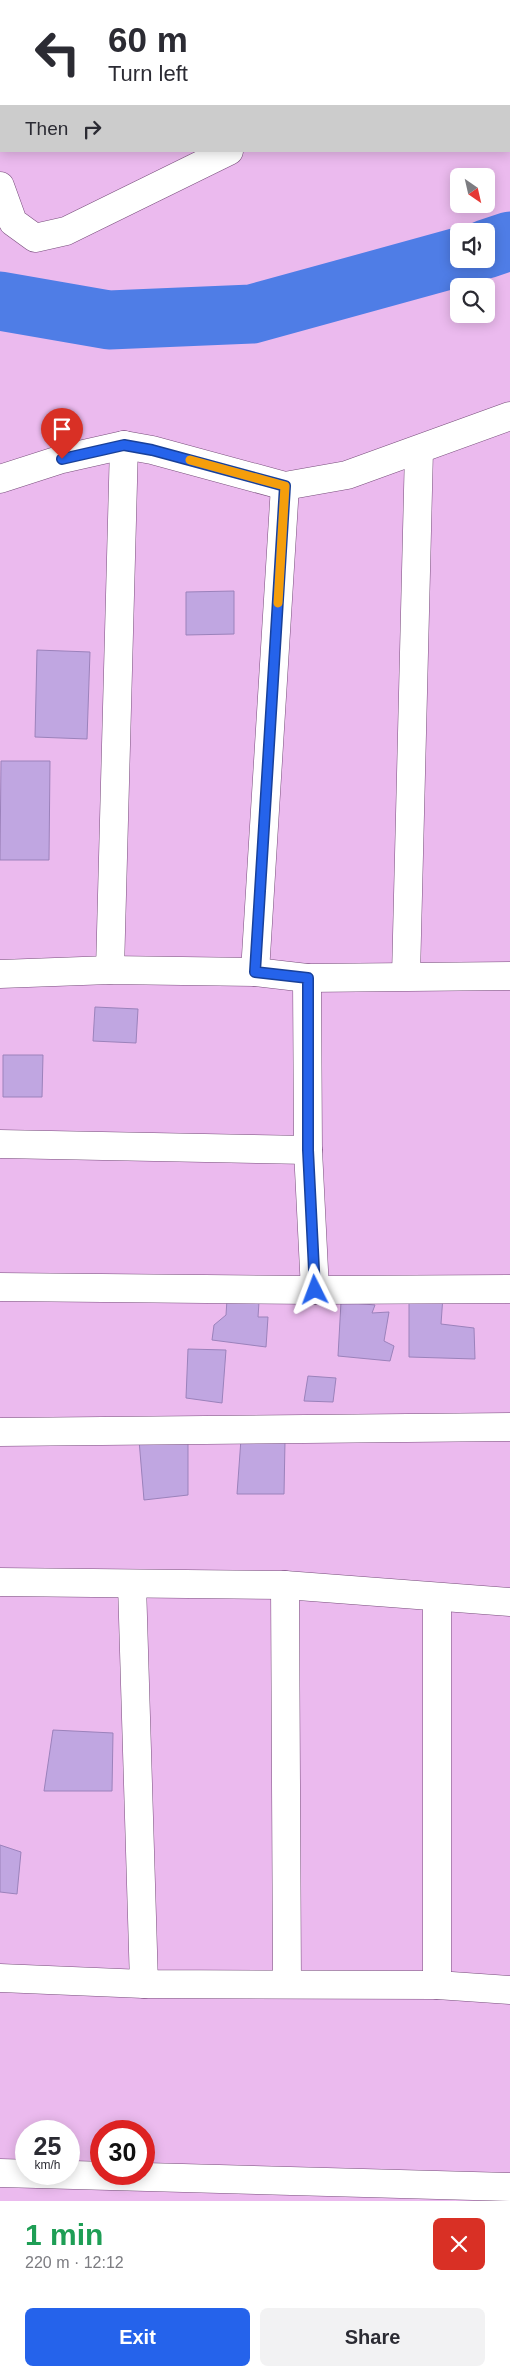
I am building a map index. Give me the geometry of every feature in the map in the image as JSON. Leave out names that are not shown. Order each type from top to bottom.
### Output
[{"type":"street","points":[[0,186],[13,222],[35,238],[66,232],[222,153]]},
{"type":"street","points":[[0,479],[62,459],[124,445],[152,450],[285,486],[347,475],[510,416]]},
{"type":"street","points":[[110,970],[124,445]]},
{"type":"street","points":[[406,976],[419,450]]},
{"type":"street","points":[[255,972],[285,486]]},
{"type":"street","points":[[0,974],[110,970],[255,972],[308,978],[510,976]]},
{"type":"street","points":[[308,978],[308,1150],[315,1290]]},
{"type":"street","points":[[0,1144],[308,1150]]},
{"type":"street","points":[[0,1286],[315,1290],[510,1289]]},
{"type":"street","points":[[0,1432],[510,1427]]},
{"type":"street","points":[[0,1582],[285,1585],[437,1598],[510,1602]]},
{"type":"street","points":[[132,1584],[144,1984]]},
{"type":"street","points":[[285,1585],[287,1984]]},
{"type":"street","points":[[437,1598],[437,1985]]},
{"type":"street","points":[[0,1978],[144,1984],[437,1985],[510,1990]]},
{"type":"street","points":[[0,2173],[510,2187]]},
{"type":"building","points":[[234,591],[234,634],[186,635],[186,592]]},
{"type":"building","points":[[37,650],[90,652],[87,739],[35,737]]},
{"type":"building","points":[[1,761],[50,761],[49,860],[0,860]]},
{"type":"building","points":[[95,1007],[138,1009],[136,1043],[93,1041]]},
{"type":"building","points":[[3,1055],[43,1055],[42,1097],[3,1097]]},
{"type":"building","points":[[443,1296],[441,1324],[474,1328],[475,1359],[409,1357],[409,1297]]},
{"type":"building","points":[[227,1299],[259,1302],[258,1317],[268,1317],[266,1347],[212,1340],[214,1325],[226,1315]]},
{"type":"building","points":[[341,1302],[375,1305],[372,1313],[389,1312],[384,1341],[394,1346],[390,1361],[338,1356]]},
{"type":"building","points":[[188,1349],[226,1350],[222,1403],[186,1398]]},
{"type":"building","points":[[308,1376],[336,1378],[333,1402],[304,1401]]},
{"type":"building","points":[[241,1439],[285,1441],[284,1494],[237,1494]]},
{"type":"building","points":[[139,1440],[188,1441],[188,1495],[144,1500]]},
{"type":"building","points":[[53,1730],[113,1733],[112,1791],[44,1791]]},
{"type":"building","points":[[0,1845],[21,1852],[17,1894],[0,1892]]},
{"type":"waterway","points":[[495,246],[510,241]]},
{"type":"waterway","points":[[0,301],[109,320],[252,314],[450,259]]},
{"type":"slow traffic","points":[[190,460],[285,486],[278,603]]},
{"type":"route","points":[[62,459],[124,445],[152,450],[285,486],[255,972],[308,978],[308,1150],[315,1290]]}]
